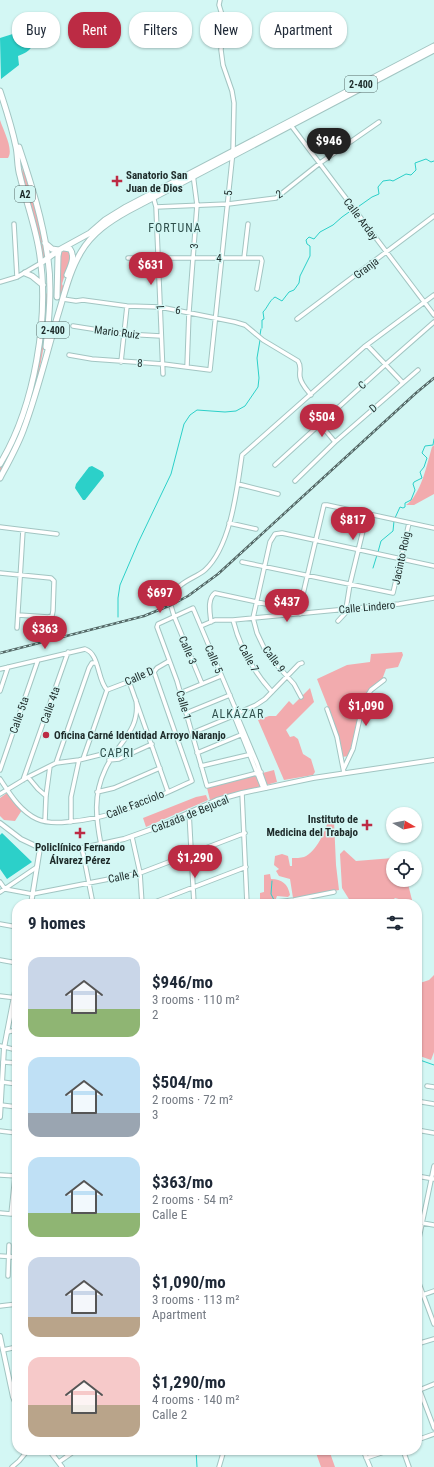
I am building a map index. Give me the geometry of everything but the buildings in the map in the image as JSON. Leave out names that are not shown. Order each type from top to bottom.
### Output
[{"type":"highway","name":"2-400","points":[[290,124],[434,46]]},
{"type":"highway","name":"2-400","points":[[44,362],[70,276],[81,252],[94,235],[113,220],[153,196],[434,50]]},
{"type":"highway","name":"A2","points":[[0,91],[37,206],[48,259],[50,291],[44,362],[34,400],[23,432],[0,478]]},
{"type":"highway","name":"A2","points":[[0,464],[10,444],[28,397],[37,359],[40,335],[42,284],[41,263],[34,224],[20,175],[11,126]]},
{"type":"highway","points":[[18,161],[24,162]]},
{"type":"highway","name":"2-400","points":[[41,274],[42,268],[48,259],[61,249],[90,233],[106,220],[122,210],[153,196]]},
{"type":"highway","points":[[44,241],[52,249],[70,249],[73,256],[66,279],[66,288]]},
{"type":"highway","points":[[57,297],[58,256],[61,249]]},
{"type":"highway","points":[[41,263],[48,259]]},
{"type":"highway","points":[[25,273],[32,276],[57,297],[63,299]]},
{"type":"main road","name":"Calzada de Bejucal","points":[[0,824],[21,840],[40,848],[82,848],[132,837],[217,800],[242,793],[344,771],[434,760]]},
{"type":"main road","points":[[32,899],[40,848]]},
{"type":"main road","points":[[0,1117],[3,1062],[2,1047],[12,1011]]},
{"type":"main road","points":[[0,1336],[12,1384]]},
{"type":"main road","points":[[53,1455],[62,1467]]},
{"type":"street","name":"5","points":[[210,370],[221,257],[228,204],[234,97],[223,65],[221,50],[223,18],[219,5],[220,0]]},
{"type":"street","name":"2","points":[[156,207],[228,204],[276,198],[320,163],[379,122]]},
{"type":"street","name":"Calle Arday","points":[[290,124],[434,315]]},
{"type":"street","name":"3","points":[[187,367],[197,205],[193,175]]},
{"type":"street","name":"1","points":[[153,196],[156,207],[163,374]]},
{"type":"street","name":"Granja","points":[[297,319],[434,216]]},
{"type":"street","points":[[14,224],[17,277]]},
{"type":"street","points":[[244,258],[248,224]]},
{"type":"street","name":"4","points":[[128,258],[221,257],[262,259],[256,290]]},
{"type":"street","points":[[0,282],[17,277],[41,263]]},
{"type":"street","points":[[256,529],[230,522],[242,455],[367,345],[434,295]]},
{"type":"street","name":"6","points":[[63,299],[127,306],[160,307],[190,312],[245,325],[263,340],[298,361],[301,368],[299,375],[311,395]]},
{"type":"street","points":[[121,362],[127,306]]},
{"type":"street","name":"C","points":[[275,465],[434,322]]},
{"type":"street","name":"Mario Ruiz","points":[[73,326],[124,334],[162,336]]},
{"type":"street","points":[[367,345],[403,383]]},
{"type":"street","name":"8","points":[[69,355],[121,362],[163,364],[210,370]]},
{"type":"street","name":"D","points":[[294,481],[335,442],[418,370]]},
{"type":"street","points":[[320,424],[335,442]]},
{"type":"street","points":[[238,484],[278,494]]},
{"type":"street","points":[[211,622],[209,611],[211,598],[213,594],[217,593],[300,612],[307,575],[324,505],[327,504],[434,528]]},
{"type":"street","points":[[338,621],[348,608],[350,584],[367,514]]},
{"type":"street","name":"Calle 3","points":[[202,684],[174,616],[169,599],[180,585],[205,570],[216,556],[230,522]]},
{"type":"street","name":"Jacinto Roig","points":[[350,584],[393,593],[408,523]]},
{"type":"street","points":[[0,527],[57,534]]},
{"type":"street","points":[[17,628],[23,530]]},
{"type":"street","points":[[253,618],[270,542],[275,534],[282,533],[434,566]]},
{"type":"street","points":[[242,562],[350,584]]},
{"type":"street","points":[[0,573],[53,580],[54,582],[52,616],[18,615]]},
{"type":"street","name":"Calle Lindero","points":[[201,626],[217,620],[233,620],[300,612],[399,604],[434,598]]},
{"type":"street","name":"Calle 5","points":[[174,616],[193,608],[221,676],[238,711]]},
{"type":"street","name":"Calle 1","points":[[174,616],[157,625],[180,693],[207,786],[259,773]]},
{"type":"street","name":"Calle 9","points":[[253,618],[257,633],[266,652],[274,663],[294,684],[301,697]]},
{"type":"street","name":"Calle 7","points":[[233,620],[238,640],[250,664],[272,692]]},
{"type":"street","points":[[0,669],[83,648],[88,650],[96,663],[103,684],[107,690],[81,760],[71,797],[70,822]]},
{"type":"street","name":"Calle 4ta","points":[[23,780],[68,652]]},
{"type":"street","name":"Calle 5ta","points":[[0,770],[38,660]]},
{"type":"street","name":"Calle D","points":[[107,690],[154,672],[169,661]]},
{"type":"street","points":[[56,763],[89,668],[92,663],[96,663]]},
{"type":"street","points":[[264,788],[252,754],[233,712],[261,702],[300,664]]},
{"type":"street","points":[[0,691],[8,667]]},
{"type":"street","name":"Calle Facciolo","points":[[0,779],[7,790],[24,809],[38,820],[56,823],[96,819],[134,808],[192,781],[154,672]]},
{"type":"street","points":[[180,693],[221,676]]},
{"type":"street","points":[[344,771],[353,749],[361,713],[369,693],[384,680]]},
{"type":"street","points":[[129,681],[168,792]]},
{"type":"street","points":[[186,713],[230,695]]},
{"type":"street","points":[[101,845],[96,819],[97,792],[102,774],[109,760],[130,733],[134,725],[137,713],[136,700]]},
{"type":"street","points":[[327,709],[337,737],[340,758],[344,771]]},
{"type":"street","points":[[192,733],[240,715],[238,711]]},
{"type":"street","points":[[198,753],[243,734]]},
{"type":"street","points":[[109,760],[119,759],[152,744]]},
{"type":"street","points":[[0,794],[28,777],[56,763],[81,760],[103,754],[112,755]]},
{"type":"street","points":[[201,766],[252,754]]},
{"type":"street","points":[[340,758],[348,760]]},
{"type":"street","points":[[45,821],[46,796],[50,766]]},
{"type":"street","points":[[97,792],[114,788],[160,768]]},
{"type":"street","points":[[28,777],[46,796]]},
{"type":"street","points":[[242,793],[247,899]]},
{"type":"street","points":[[189,812],[194,899]]},
{"type":"street","name":"Calle A","points":[[5,889],[32,894],[140,873],[245,833]]},
{"type":"street","points":[[132,837],[140,873],[142,899]]},
{"type":"street","points":[[82,848],[92,899]]},
{"type":"street","points":[[0,892],[37,866]]},
{"type":"street","points":[[164,899],[246,867]]},
{"type":"street","points":[[0,882],[5,889]]},
{"type":"street","points":[[299,899],[334,892]]},
{"type":"street","points":[[0,924],[12,926]]},
{"type":"street","points":[[0,960],[12,962]]},
{"type":"street","points":[[0,996],[12,998]]},
{"type":"street","points":[[7,1032],[12,1031]]},
{"type":"street","points":[[2,1047],[12,1049]]},
{"type":"street","points":[[3,1062],[12,1063]]},
{"type":"street","points":[[2,1082],[12,1083]]},
{"type":"street","points":[[427,1086],[434,1087]]},
{"type":"street","points":[[422,1102],[434,1104]]},
{"type":"street","points":[[1,1105],[12,1106]]},
{"type":"street","points":[[0,1131],[12,1132]]},
{"type":"street","points":[[422,1131],[434,1133]]},
{"type":"street","points":[[422,1227],[433,1179],[434,1166]]},
{"type":"street","points":[[0,1175],[12,1176]]},
{"type":"street","points":[[422,1177],[433,1179]]},
{"type":"street","points":[[0,1213],[11,1214],[12,1206]]},
{"type":"street","points":[[423,1223],[434,1225]]},
{"type":"street","points":[[8,1276],[9,1245]]},
{"type":"street","points":[[0,1256],[12,1256]]},
{"type":"street","points":[[423,1295],[434,1291]]},
{"type":"street","points":[[422,1292],[434,1324]]},
{"type":"street","points":[[0,1306],[12,1305]]},
{"type":"street","points":[[422,1342],[434,1338]]},
{"type":"street","points":[[3,1350],[12,1348]]},
{"type":"street","points":[[422,1388],[434,1384]]},
{"type":"street","points":[[422,1400],[434,1428]]},
{"type":"street","points":[[422,1438],[434,1434]]},
{"type":"street","points":[[12,1467],[24,1455]]},
{"type":"street","points":[[59,1462],[69,1455]]},
{"type":"street","points":[[219,1467],[223,1455]]},
{"type":"street","points":[[365,1455],[370,1467]]},
{"type":"street","points":[[366,1458],[375,1455]]},
{"type":"street","points":[[405,1455],[409,1467]]},
{"type":"shaded area","points":[[0,120],[9,145],[10,154],[8,158],[0,158]]},
{"type":"shaded area","points":[[23,165],[38,216],[45,257],[41,260],[22,173]]},
{"type":"shaded area","points":[[65,250],[71,255],[62,284],[64,288],[61,297],[58,296],[60,253]]},
{"type":"shaded area","points":[[45,292],[48,295],[46,330],[43,353],[35,388],[16,440],[0,472],[0,467],[8,452],[30,398]]},
{"type":"shaded area","points":[[434,445],[434,494],[414,505],[406,505],[420,487],[432,447]]},
{"type":"shaded area","points":[[402,652],[403,655],[398,667],[386,669],[383,677],[384,680],[370,689],[366,694],[349,756],[342,757],[335,727],[317,679],[347,665],[370,662],[371,654]]},
{"type":"shaded area","points":[[310,688],[314,702],[286,730],[290,737],[294,736],[298,739],[303,754],[311,759],[315,772],[313,775],[284,780],[258,720],[269,716],[276,716],[289,701],[293,705]]},
{"type":"shaded area","points":[[274,770],[277,782],[210,800],[207,788]]},
{"type":"shaded area","points":[[7,793],[22,810],[15,821],[4,820],[0,816],[0,798]]},
{"type":"shaded area","points":[[206,795],[208,800],[146,827],[143,818],[196,797]]},
{"type":"shaded area","points":[[328,820],[334,821],[339,890],[293,898],[290,879],[279,876],[276,871],[279,869],[274,865],[275,856],[282,854],[288,856],[290,866],[292,866],[292,858],[304,857],[313,851],[323,835]]},
{"type":"shaded area","points":[[344,850],[356,861],[386,859],[386,887],[409,887],[412,899],[349,899],[342,888],[340,854]]},
{"type":"shaded area","points":[[270,874],[271,879],[284,883],[288,888],[290,895],[288,897],[277,896],[276,899],[260,899],[260,893],[264,892],[264,875]]},
{"type":"shaded area","points":[[434,975],[434,1052],[431,1060],[422,1057],[422,982],[429,980]]},
{"type":"shaded area","points":[[317,1455],[331,1455],[335,1467],[321,1467]]},
{"type":"water","points":[[12,34],[12,48],[31,48],[18,56],[19,65],[1,79],[0,38]]},
{"type":"water","points":[[92,466],[103,472],[104,476],[85,500],[83,500],[75,488],[76,484],[89,467]]},
{"type":"water","points":[[2,833],[32,862],[7,879],[0,869],[0,835]]},
{"type":"waterway","points":[[355,209],[379,194],[378,187],[383,181],[393,181],[406,174],[411,175],[416,170],[415,163],[426,159],[431,162],[434,161]]},
{"type":"waterway","points":[[262,328],[262,320],[264,319],[263,312],[271,300],[275,297],[282,301],[299,283],[300,276],[310,256],[310,246],[307,244],[306,240],[309,237],[314,239],[320,232],[333,225],[352,210]]},
{"type":"waterway","points":[[260,335],[261,329]]},
{"type":"waterway","points":[[118,617],[120,585],[171,474],[184,424],[190,415],[197,410],[225,412],[236,411],[245,406],[258,387],[259,378],[257,358],[260,340]]},
{"type":"waterway","points":[[395,518],[400,507],[405,507],[405,503],[411,500],[415,490],[413,484],[414,482],[422,478],[420,472],[424,467],[427,458],[422,453],[425,446],[433,445],[434,439]]},
{"type":"waterway","points":[[378,552],[381,541],[393,531],[394,521]]},
{"type":"waterway","points":[[373,568],[377,555]]},
{"type":"waterway","points":[[272,881],[271,894],[274,899]]},
{"type":"waterway","points":[[422,1061],[434,1065]]},
{"type":"waterway","points":[[196,1455],[197,1467]]},
{"type":"railway","points":[[0,653],[144,616],[188,596],[218,574],[434,378]]},
{"type":"place","name":"Sanatorio San Juan de Dios","points":[[117,181]]},
{"type":"place","name":"Oficina Carné Identidad Arroyo Naranjo","points":[[46,735]]},
{"type":"place","name":"Instituto de Medicina del Trabajo","points":[[367,825]]},
{"type":"place","name":"Policlínico Fernando Álvarez Pérez","points":[[80,833]]},
{"type":"district","name":"FORTUNA","points":[[175,228]]},
{"type":"district","name":"ALKÁZAR","points":[[238,714]]},
{"type":"district","name":"CAPRI","points":[[117,753]]}]
